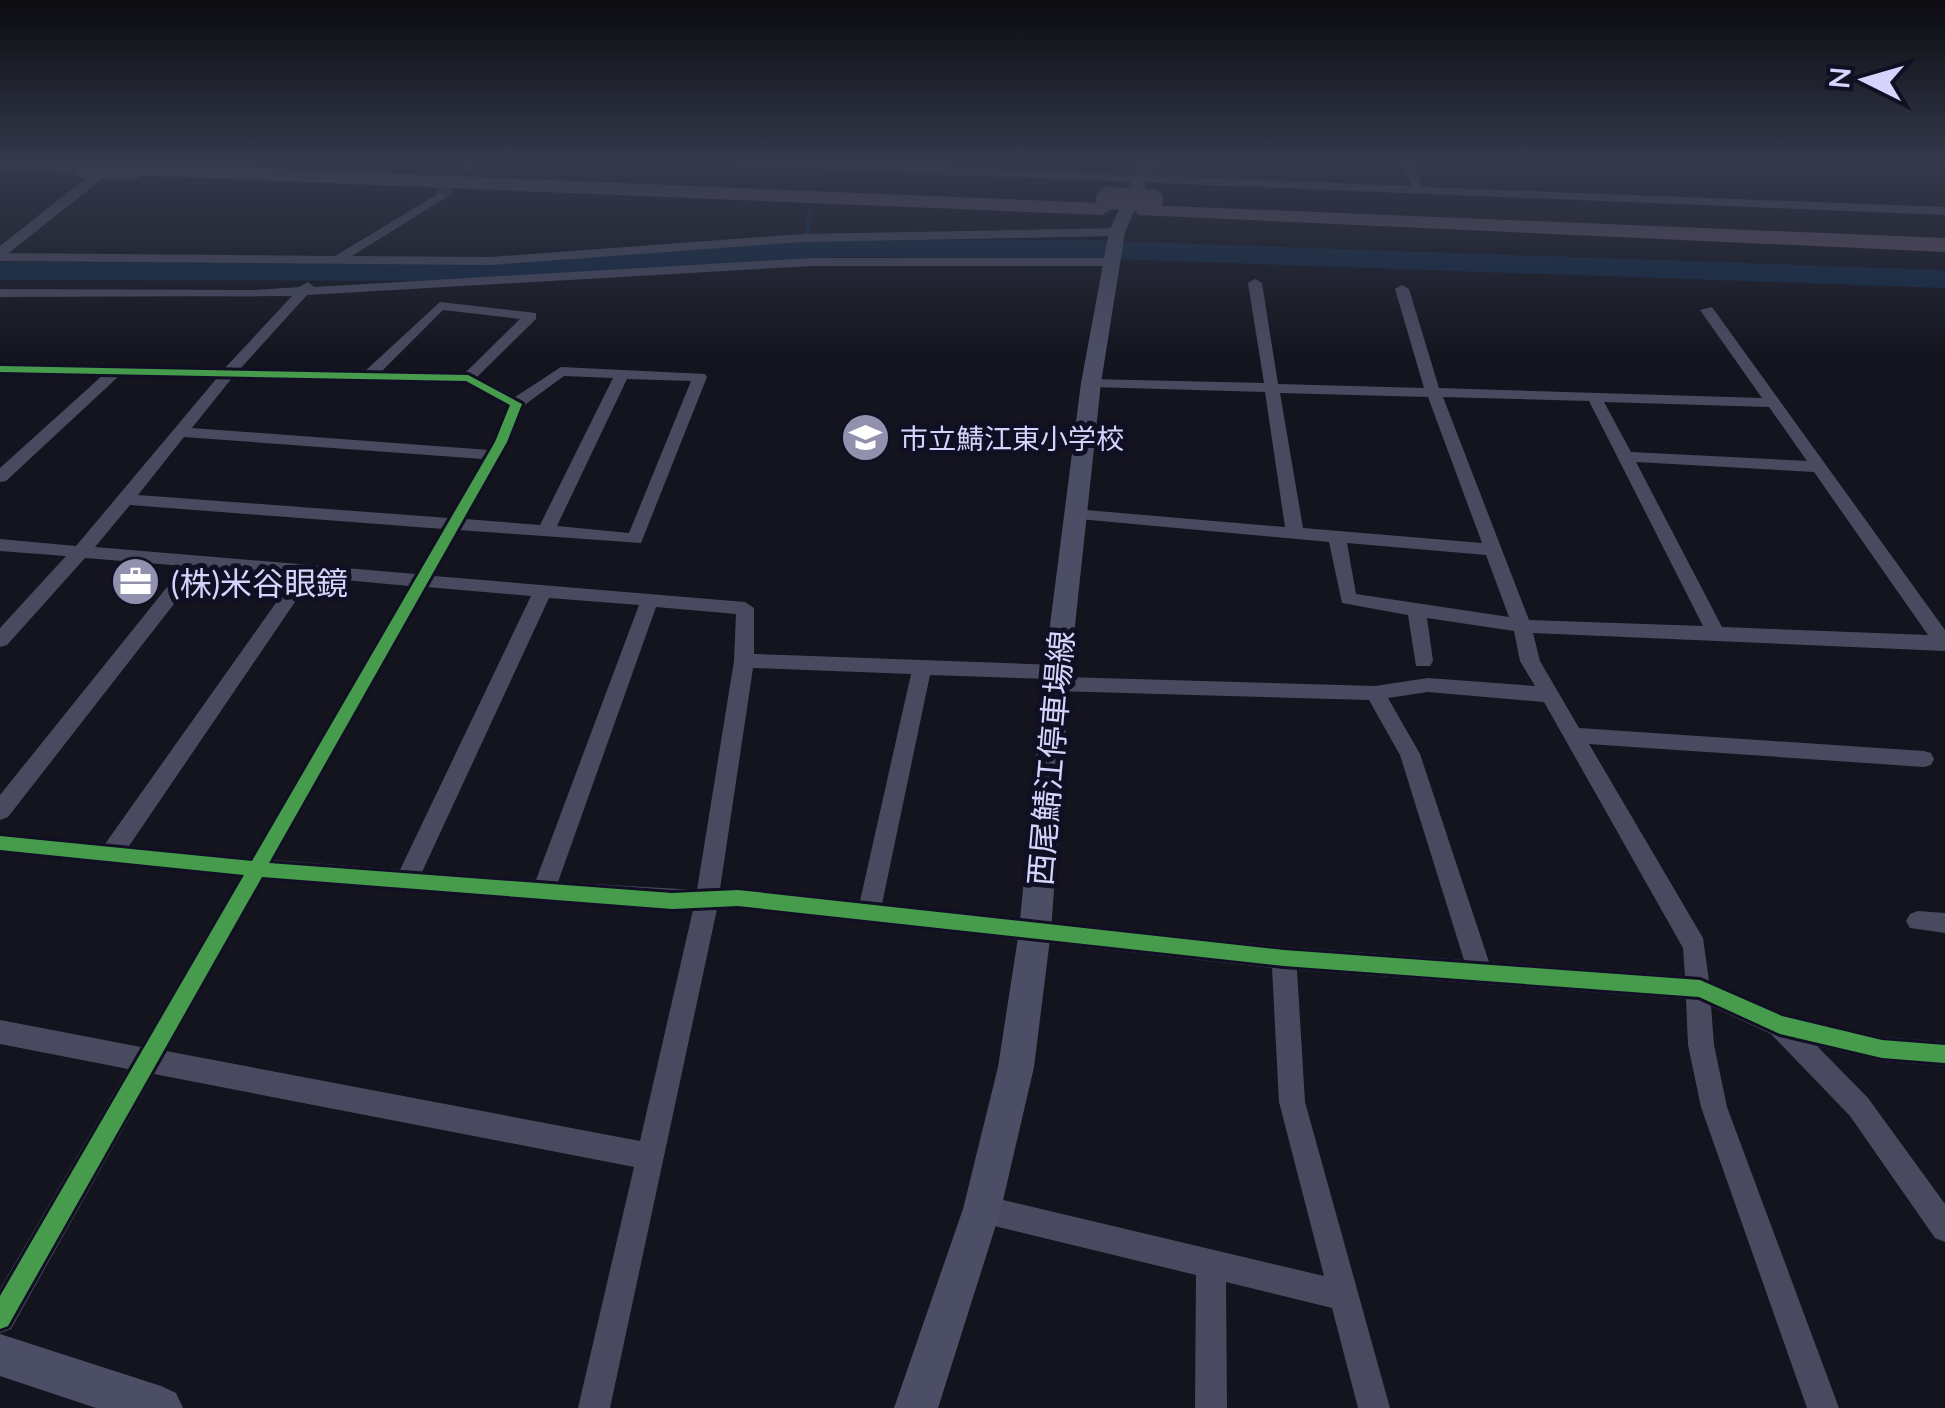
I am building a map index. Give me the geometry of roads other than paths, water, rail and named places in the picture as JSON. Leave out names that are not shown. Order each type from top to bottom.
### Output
[{"type":"highway","points":[[1633,229],[1945,244]]},
{"type":"highway","points":[[1848,229],[1945,232]]},
{"type":"main road","points":[[0,256],[37,229]]},
{"type":"main road","name":"西尾鯖江停車場線","points":[[916,1408],[982,1209],[1016,1066],[1035,931],[1074,514],[1091,384],[1115,248],[1122,229]]},
{"type":"main road","points":[[0,1355],[160,1408]]},
{"type":"street","points":[[0,640],[126,499],[230,371],[305,290],[330,265],[388,229]]},
{"type":"street","points":[[0,256],[330,265],[491,261],[802,238],[1115,248]]},
{"type":"street","points":[[0,293],[305,290],[1115,248]]},
{"type":"street","points":[[1255,283],[1296,534]]},
{"type":"street","points":[[1402,289],[1422,362],[1522,626],[1530,661],[1695,946],[1701,1045],[1714,1107],[1823,1408]]},
{"type":"street","points":[[369,375],[440,306],[537,317],[468,378]]},
{"type":"street","points":[[1706,310],[1944,642]]},
{"type":"street","points":[[0,369],[468,378],[516,404]]},
{"type":"street","points":[[0,477],[117,370]]},
{"type":"street","points":[[0,1318],[421,581],[450,525],[492,455],[516,404],[561,371],[700,377],[635,539],[450,525],[126,499]]},
{"type":"street","points":[[546,532],[622,374]]},
{"type":"street","points":[[1091,384],[1773,403]]},
{"type":"street","points":[[1594,397],[1715,632]]},
{"type":"street","points":[[179,432],[492,455]]},
{"type":"street","points":[[1625,457],[1819,467]]},
{"type":"street","points":[[1074,514],[1492,550]]},
{"type":"street","points":[[1337,538],[1348,599],[1418,612],[1522,626],[1944,642]]},
{"type":"street","points":[[0,546],[745,608],[744,661],[707,900],[594,1408]]},
{"type":"street","points":[[0,811],[199,560]]},
{"type":"street","points":[[112,854],[309,569]]},
{"type":"street","points":[[407,879],[542,591]]},
{"type":"street","points":[[544,890],[649,602]]},
{"type":"street","points":[[1418,612],[1423,661]]},
{"type":"street","points":[[744,661],[922,667],[1056,678],[1375,693],[1428,686],[1551,695]]},
{"type":"street","points":[[869,911],[922,667]]},
{"type":"street","points":[[1375,693],[1410,754],[1480,972]]},
{"type":"street","points":[[1572,735],[1924,758]]},
{"type":"street","points":[[0,843],[258,869],[707,900],[738,898],[1284,958],[1700,989],[1780,1025],[1882,1049],[1945,1054]]},
{"type":"street","points":[[1918,921],[1945,922]]},
{"type":"street","points":[[1284,958],[1292,1102],[1374,1408]]},
{"type":"street","points":[[1780,1025],[1859,1107],[1945,1228]]},
{"type":"street","points":[[0,1032],[648,1156]]},
{"type":"street","points":[[982,1209],[1344,1296]]},
{"type":"street","points":[[1211,1408],[1212,1264]]},
{"type":"waterway","points":[[804,250],[808,229]]},
{"type":"waterway","points":[[0,271],[488,272],[836,248],[1083,249],[1945,279]]},
{"type":"place","name":"市立鯖江東小学校","points":[[865,438]]},
{"type":"place","name":"(株)米谷眼鏡","points":[[136,582]]}]
